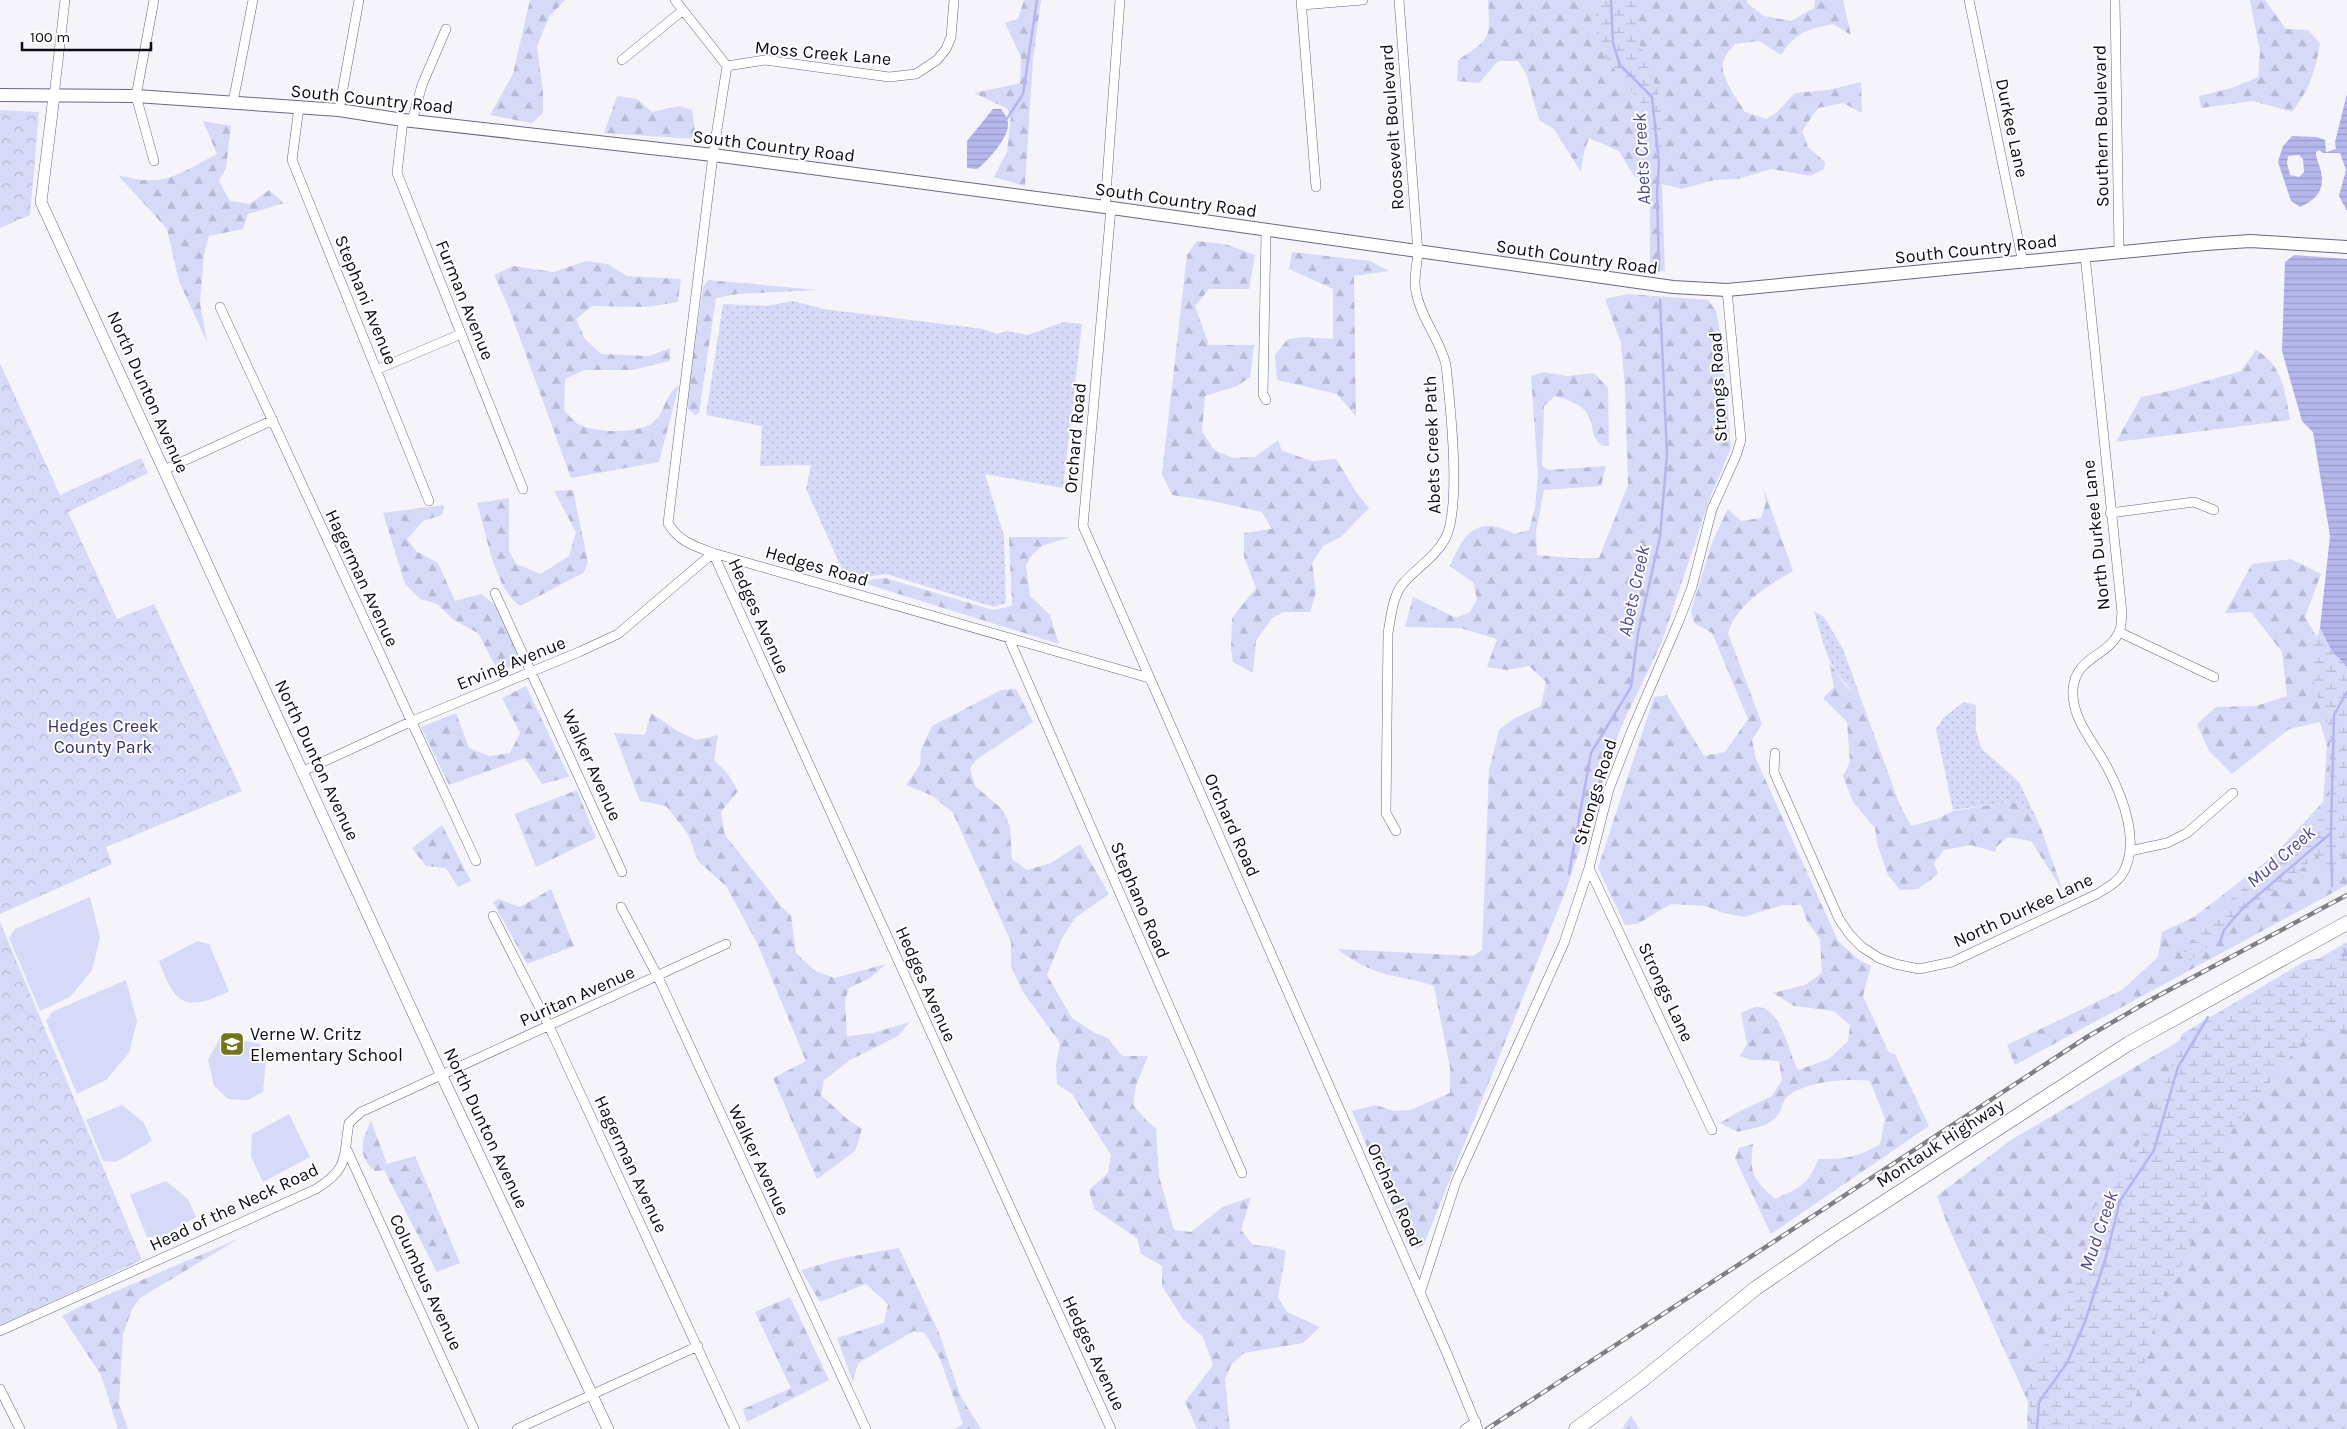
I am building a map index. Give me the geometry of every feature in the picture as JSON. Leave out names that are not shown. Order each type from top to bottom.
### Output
[{"type":"main road","name":"South Country Road","points":[[0,95],[136,96],[338,110],[408,120],[713,155],[1673,287],[1727,290],[2119,252],[2250,242],[2347,247]]},
{"type":"main road","name":"Montauk Highway","points":[[1576,1429],[1647,1376],[1748,1294],[1840,1230],[2128,1044],[2197,1004],[2347,923]]},
{"type":"street","points":[[54,96],[65,0]]},
{"type":"street","points":[[154,0],[136,96],[154,161]]},
{"type":"street","points":[[233,102],[253,0]]},
{"type":"street","points":[[338,110],[359,0]]},
{"type":"street","points":[[675,0],[727,66]]},
{"type":"street","name":"Moss Creek Lane","points":[[727,66],[764,60],[890,77],[916,74],[937,60],[946,49],[951,37],[954,0]]},
{"type":"street","name":"Orchard Road","points":[[1120,0],[1108,208],[1083,526],[1420,1292],[1477,1426]]},
{"type":"street","points":[[1316,187],[1301,3],[1363,0]]},
{"type":"street","name":"Roosevelt Boulevard","points":[[1399,0],[1418,252]]},
{"type":"street","name":"Durkee Lane","points":[[1969,0],[2023,262]]},
{"type":"street","name":"Southern Boulevard","points":[[2115,0],[2119,252]]},
{"type":"street","points":[[622,60],[682,11]]},
{"type":"street","name":"Furman Avenue","points":[[446,29],[408,120],[397,173],[523,489]]},
{"type":"street","name":"Hedges Road","points":[[727,66],[713,155],[668,523],[680,539],[713,553],[1149,678]]},
{"type":"street","name":"North Dunton Avenue","points":[[54,96],[41,202],[301,772],[608,1429]]},
{"type":"street","name":"Stephani Avenue","points":[[299,108],[292,160],[429,501]]},
{"type":"street","points":[[1266,231],[1263,394],[1266,400]]},
{"type":"street","name":"Abets Creek Path","points":[[1396,831],[1386,813],[1388,634],[1391,614],[1394,602],[1402,586],[1431,558],[1445,539],[1452,515],[1453,492],[1446,365],[1443,350],[1423,313],[1415,290],[1418,252]]},
{"type":"street","name":"North Durkee Lane","points":[[1775,753],[1774,772],[1839,919],[1850,935],[1862,947],[1879,958],[1895,964],[1919,969],[1952,962],[2097,894],[2113,884],[2122,875],[2130,851],[2128,825],[2117,787],[2077,716],[2073,688],[2077,673],[2083,664],[2103,650],[2120,632],[2121,598],[2110,512],[2085,256]]},
{"type":"street","name":"Strongs Road","points":[[1420,1292],[1456,1182],[1564,944],[1589,868],[1609,789],[1692,587],[1712,509],[1736,456],[1740,440],[1727,290]]},
{"type":"street","name":"Hagerman Avenue","points":[[220,307],[410,722],[476,861]]},
{"type":"street","points":[[376,370],[462,334]]},
{"type":"street","points":[[164,470],[273,420]]},
{"type":"street","points":[[2110,512],[2194,502],[2214,510]]},
{"type":"street","name":"Erving Avenue","points":[[301,772],[410,722],[618,634],[713,553]]},
{"type":"street","name":"Hedges Avenue","points":[[713,553],[1111,1429]]},
{"type":"street","name":"Walker Avenue","points":[[495,593],[622,872]]},
{"type":"street","points":[[2120,632],[2214,678]]},
{"type":"street","name":"Stephano Road","points":[[1009,639],[1242,1173]]},
{"type":"street","points":[[2130,851],[2167,843],[2188,833],[2233,793]]},
{"type":"street","name":"Strongs Lane","points":[[1589,868],[1712,1130]]},
{"type":"street","name":"Walker Avenue","points":[[621,907],[658,977],[866,1429]]},
{"type":"street","name":"Hagerman Avenue","points":[[493,916],[548,1026],[735,1429]]},
{"type":"street","name":"Puritan Avenue","points":[[441,1074],[658,977],[726,944]]},
{"type":"street","name":"Head of the Neck Road","points":[[0,1332],[316,1189],[330,1180],[342,1167],[347,1150],[349,1123],[361,1112],[441,1074]]},
{"type":"street","name":"Columbus Avenue","points":[[347,1150],[474,1429]]},
{"type":"street","points":[[517,1429],[698,1346]]},
{"type":"street","points":[[0,1389],[20,1429]]},
{"type":"street","points":[[1465,1429],[1477,1426]]},
{"type":"green space","points":[[530,0],[565,0],[549,17],[537,46],[543,93],[543,113],[532,123],[490,115],[513,74]]},
{"type":"green space","points":[[1024,0],[1041,0],[1033,59],[1025,186],[994,177],[1007,152],[1011,115],[1006,108],[974,93],[1020,83],[1021,57],[1005,23],[1018,19]]},
{"type":"green space","points":[[1488,0],[1747,0],[1747,3],[1764,16],[1791,21],[1814,8],[1815,0],[1843,0],[1851,35],[1833,24],[1810,30],[1797,36],[1781,55],[1759,41],[1735,44],[1725,57],[1723,71],[1729,86],[1745,112],[1766,119],[1776,113],[1795,93],[1829,90],[1861,82],[1862,113],[1843,103],[1818,108],[1802,131],[1808,147],[1825,162],[1824,169],[1810,176],[1772,169],[1737,179],[1714,180],[1682,189],[1662,184],[1665,271],[1650,269],[1650,183],[1634,176],[1619,151],[1589,138],[1584,152],[1581,172],[1554,129],[1539,120],[1526,73],[1518,61],[1498,61],[1479,83],[1457,81],[1458,60],[1483,42],[1486,36],[1489,23]]},
{"type":"green space","points":[[1594,0],[1635,0],[1639,42],[1667,116],[1659,165],[1645,108],[1607,60],[1598,38]]},
{"type":"green space","points":[[2250,0],[2265,0],[2286,29],[2308,30],[2320,43],[2311,80],[2292,112],[2253,101],[2201,108],[2199,96],[2232,88],[2258,77],[2260,52]]},
{"type":"green space","points":[[617,96],[637,99],[652,112],[680,106],[692,110],[696,139],[604,133]]},
{"type":"green space","points":[[0,110],[39,112],[30,215],[0,228]]},
{"type":"green space","points":[[203,121],[231,126],[226,168],[219,181],[230,201],[250,204],[269,190],[284,203],[248,214],[243,229],[209,236],[204,254],[200,303],[207,342],[179,281],[167,229],[118,175],[134,179],[159,180],[180,173],[217,154]]},
{"type":"green space","points":[[1197,241],[1225,244],[1255,255],[1249,289],[1209,289],[1195,306],[1209,345],[1254,345],[1250,377],[1237,386],[1205,396],[1202,431],[1214,450],[1233,458],[1255,457],[1278,440],[1282,451],[1312,461],[1336,459],[1356,492],[1369,508],[1341,537],[1323,546],[1312,563],[1316,592],[1310,612],[1284,612],[1272,618],[1256,641],[1253,673],[1233,662],[1231,650],[1232,618],[1256,588],[1244,557],[1244,533],[1272,529],[1262,512],[1212,501],[1172,495],[1162,474],[1187,255]]},
{"type":"green space","points":[[1292,252],[1370,261],[1389,271],[1354,276],[1356,416],[1337,394],[1277,380],[1275,355],[1288,339],[1305,337],[1333,339],[1333,289],[1289,269]]},
{"type":"green space","points":[[586,261],[608,264],[627,276],[681,279],[678,302],[647,307],[592,306],[576,319],[585,339],[601,354],[649,356],[670,348],[670,361],[633,370],[584,370],[565,379],[564,410],[576,423],[585,427],[606,431],[640,428],[656,420],[670,394],[679,385],[659,462],[571,478],[510,311],[494,275],[513,266],[554,272]]},
{"type":"green space","points":[[708,280],[818,290],[737,294],[716,298],[699,413],[695,415],[688,409],[688,394],[703,287]]},
{"type":"green space","points":[[1628,294],[1708,300],[1716,311],[1721,337],[1731,448],[1711,495],[1661,644],[1621,727],[1566,890],[1424,1244],[1417,1249],[1407,1243],[1352,1111],[1375,1105],[1394,1111],[1410,1110],[1450,1093],[1450,1068],[1434,986],[1372,970],[1337,949],[1473,956],[1482,950],[1489,770],[1499,730],[1515,718],[1541,706],[1546,682],[1529,666],[1507,670],[1487,667],[1497,639],[1460,628],[1405,627],[1413,597],[1456,618],[1470,612],[1477,599],[1473,582],[1450,566],[1461,544],[1474,530],[1491,526],[1515,534],[1529,530],[1535,508],[1538,476],[1531,376],[1544,372],[1567,376],[1594,373],[1608,388],[1609,446],[1602,446],[1598,441],[1587,413],[1579,406],[1555,396],[1544,406],[1542,466],[1548,470],[1606,466],[1601,486],[1544,490],[1536,531],[1537,555],[1599,558],[1628,485],[1625,388],[1621,343],[1605,299]]},
{"type":"green space","points":[[793,301],[823,309],[983,329],[997,334],[1007,331],[1028,335],[1063,322],[1082,324],[1063,488],[985,474],[1004,536],[1006,603],[994,607],[886,574],[847,580],[806,489],[811,465],[760,466],[762,426],[706,415],[723,304],[767,306]]},
{"type":"green space","points":[[2256,350],[2272,363],[2277,371],[2284,390],[2290,420],[2116,442],[2141,397],[2174,390],[2241,371]]},
{"type":"green space","name":"Hedges Creek County Park","points":[[0,363],[60,495],[141,458],[148,473],[68,512],[117,619],[154,604],[242,791],[106,847],[112,864],[0,914]]},
{"type":"green space","points":[[1763,487],[1793,571],[1754,597],[1738,613],[1728,633],[1762,724],[1752,740],[1756,759],[1838,941],[1858,959],[1871,966],[1863,996],[1889,1053],[1895,1054],[1929,1126],[1771,1234],[1735,1158],[1739,1148],[1753,1144],[1752,1169],[1754,1175],[1775,1199],[1802,1185],[1811,1175],[1818,1159],[1850,1157],[1880,1144],[1885,1119],[1870,1081],[1839,1080],[1816,1084],[1796,1091],[1786,1098],[1776,1118],[1761,1126],[1738,1132],[1720,1123],[1772,1096],[1782,1080],[1779,1061],[1752,1060],[1740,1056],[1747,1044],[1741,1013],[1756,1007],[1765,1009],[1772,1014],[1783,1032],[1798,1070],[1829,1059],[1848,1041],[1850,1025],[1834,1011],[1794,1006],[1773,993],[1805,985],[1822,973],[1820,939],[1807,921],[1801,905],[1782,905],[1744,917],[1720,912],[1706,906],[1671,904],[1637,924],[1625,925],[1598,868],[1654,697],[1667,695],[1704,756],[1725,752],[1748,719],[1712,633],[1694,623],[1691,611],[1713,540],[1728,509],[1741,521],[1761,518],[1766,502]]},
{"type":"green space","points":[[573,490],[588,563],[583,573],[520,606],[504,586],[492,559],[477,503],[509,498],[509,551],[516,564],[541,574],[569,556],[576,532],[554,491]]},
{"type":"green space","points":[[444,505],[442,515],[423,521],[407,539],[416,551],[438,563],[455,601],[481,594],[499,608],[524,666],[497,669],[478,633],[454,620],[437,604],[420,599],[405,584],[383,513]]},
{"type":"green space","points":[[1009,537],[1070,537],[1042,546],[1032,555],[1026,565],[1030,596],[1050,615],[1059,644],[857,581],[885,578],[993,610],[1012,606]]},
{"type":"green space","points":[[2291,559],[2321,574],[2305,617],[2316,636],[2347,672],[2347,885],[2015,1065],[2007,1045],[2122,990],[2158,957],[2162,932],[2194,917],[2273,856],[2323,802],[2327,746],[2320,722],[2289,729],[2232,774],[2209,751],[2197,724],[2216,707],[2256,706],[2287,696],[2282,652],[2251,612],[2225,613],[2252,564]]},
{"type":"green space","points":[[1814,611],[1824,617],[1843,649],[1861,699],[1834,669],[1825,649]]},
{"type":"green space","points":[[2320,628],[2332,651],[2347,667],[2347,830],[2342,857],[2325,877],[2318,855],[2190,961],[2180,955],[2231,899],[2329,810],[2330,743],[2327,717],[2325,707],[2315,694],[2310,659]]},
{"type":"green space","points":[[1829,662],[1844,684],[1861,699],[1899,803],[1911,826],[1937,819],[1953,811],[2008,802],[2020,803],[2040,826],[2063,891],[2031,841],[2008,837],[1996,847],[1996,852],[1971,845],[1944,850],[1934,863],[1938,874],[1918,889],[1900,890],[1888,875],[1877,843],[1875,828],[1853,802],[1843,776],[1850,762],[1847,722],[1823,698],[1834,687]]},
{"type":"green space","points":[[526,686],[569,777],[542,784],[525,758],[449,785],[421,727],[456,713],[469,748],[489,756],[510,753],[520,733],[502,698]]},
{"type":"green space","points":[[1016,689],[1033,722],[977,759],[970,768],[975,786],[1003,810],[1010,827],[1012,859],[1027,870],[1051,863],[1080,844],[1109,894],[1075,918],[1062,938],[1047,975],[1072,1018],[1095,1033],[1108,1038],[1122,1056],[1148,1056],[1136,1085],[1133,1105],[1156,1128],[1159,1176],[1174,1230],[1191,1232],[1223,1207],[1251,1197],[1241,1230],[1253,1245],[1268,1246],[1286,1251],[1278,1297],[1287,1312],[1320,1327],[1303,1343],[1244,1353],[1231,1365],[1225,1379],[1230,1429],[1197,1429],[1185,1402],[1213,1365],[1203,1337],[1183,1319],[1162,1286],[1162,1266],[1141,1254],[1137,1238],[1094,1209],[1089,1190],[1108,1173],[1111,1155],[1072,1094],[1057,1084],[1056,1065],[1060,1043],[1023,992],[1011,966],[1011,942],[953,813],[933,796],[906,785],[920,765],[921,749],[932,726],[1001,690]]},
{"type":"green space","points":[[1964,702],[1976,705],[1976,731],[1982,749],[2019,782],[2040,826],[2020,803],[2008,802],[1953,810],[1936,729],[1944,717]]},
{"type":"green space","points":[[651,713],[679,732],[697,740],[718,735],[714,760],[728,774],[738,791],[721,812],[725,835],[791,916],[796,953],[815,971],[835,978],[886,964],[870,978],[849,988],[845,1000],[847,1036],[873,1033],[910,1022],[898,1036],[850,1060],[824,1080],[821,1095],[847,1119],[862,1129],[855,1151],[817,1179],[773,1078],[806,1061],[757,943],[726,886],[698,861],[688,834],[666,806],[640,801],[614,733],[645,735]]},
{"type":"green space","points":[[577,790],[596,838],[536,867],[515,814]]},
{"type":"green space","points":[[442,825],[471,881],[458,887],[446,868],[426,866],[412,848]]},
{"type":"green space","points":[[551,889],[574,946],[527,964],[493,902],[498,899],[520,907]]},
{"type":"green space","points":[[90,897],[100,938],[92,970],[70,997],[40,1011],[9,938],[15,929]]},
{"type":"green space","points":[[0,922],[142,1260],[0,1326]]},
{"type":"green space","points":[[198,941],[209,944],[229,991],[202,1002],[192,1003],[184,1001],[177,996],[171,988],[159,961]]},
{"type":"green space","points":[[2347,942],[2347,1429],[2027,1429],[2028,1402],[1948,1226],[1937,1196],[2011,1140]]},
{"type":"green space","points":[[2347,956],[2347,1029],[2306,1037],[2232,1130],[2197,1221],[2186,1258],[2161,1299],[2136,1396],[2121,1429],[2030,1429],[2031,1414],[2026,1379],[2051,1332],[2081,1263],[2095,1205],[2123,1174],[2142,1138],[2173,1062],[2182,1034],[2307,960]]},
{"type":"green space","points":[[126,980],[137,1021],[129,1053],[106,1080],[77,1094],[46,1021],[52,1012]]},
{"type":"green space","points":[[221,1036],[260,1044],[266,1059],[263,1092],[248,1100],[228,1099],[214,1086],[208,1060]]},
{"type":"green space","points":[[122,1105],[144,1123],[152,1141],[116,1162],[103,1161],[86,1120]]},
{"type":"green space","points":[[289,1114],[310,1157],[263,1182],[251,1157],[252,1134]]},
{"type":"green space","points":[[371,1121],[387,1164],[415,1156],[460,1263],[437,1272],[384,1170],[375,1171],[365,1159],[363,1141]]},
{"type":"green space","points":[[166,1181],[188,1199],[196,1217],[160,1238],[147,1237],[130,1195]]},
{"type":"green space","points":[[240,1238],[140,1298],[132,1309],[123,1334],[119,1404],[128,1429],[118,1429],[101,1375],[62,1316]]},
{"type":"green space","points":[[899,1248],[939,1333],[961,1397],[981,1429],[954,1429],[963,1424],[940,1359],[925,1333],[914,1331],[858,1363],[853,1382],[837,1338],[884,1323],[888,1304],[866,1284],[820,1302],[801,1270],[843,1258]]},
{"type":"green space","points":[[790,1297],[829,1380],[747,1422],[743,1409],[791,1388],[755,1312]]},
{"type":"green space","points":[[1631,1415],[1639,1429],[1622,1429]]},
{"type":"water","points":[[2347,94],[2347,211],[2339,196],[2346,170],[2340,153],[2323,153],[2319,150],[2316,154],[2322,175],[2321,187],[2312,200],[2300,207],[2291,201],[2278,162],[2283,146],[2292,136],[2317,137],[2325,140],[2326,152],[2336,149],[2335,142]],"holes":[[[2299,155],[2303,159],[2304,172],[2299,177],[2290,175],[2287,163],[2288,156]]]},
{"type":"water","points":[[993,109],[1001,109],[1007,118],[1008,124],[1005,136],[997,149],[981,166],[977,169],[967,168],[967,141]]},
{"type":"water","points":[[2294,255],[2347,259],[2347,667],[2332,651],[2320,628],[2330,536],[2313,432],[2302,421],[2282,351],[2285,262]]},
{"type":"waterway","points":[[1006,120],[1023,94],[1037,0]]},
{"type":"waterway","name":"Abets Creek","points":[[1611,0],[1613,43],[1620,65],[1652,97],[1659,165],[1657,191],[1659,271]]},
{"type":"waterway","name":"Abets Creek","points":[[1569,874],[1591,753],[1631,687],[1638,633],[1660,537],[1667,454],[1660,300]]},
{"type":"waterway","name":"Mud Creek","points":[[2219,945],[2224,930],[2242,909],[2331,833],[2334,715],[2347,692]]},
{"type":"waterway","points":[[2331,833],[2332,886]]},
{"type":"waterway","points":[[2344,949],[2347,955]]},
{"type":"waterway","name":"Mud Creek","points":[[2037,1429],[2039,1402],[2067,1363],[2085,1322],[2106,1257],[2120,1201],[2154,1150],[2178,1067],[2208,1017]]},
{"type":"railway","points":[[1487,1429],[2087,1037],[2154,998],[2347,895]]},
{"type":"place","name":"Verne W. Critz Elementary School","points":[[232,1044]]}]
